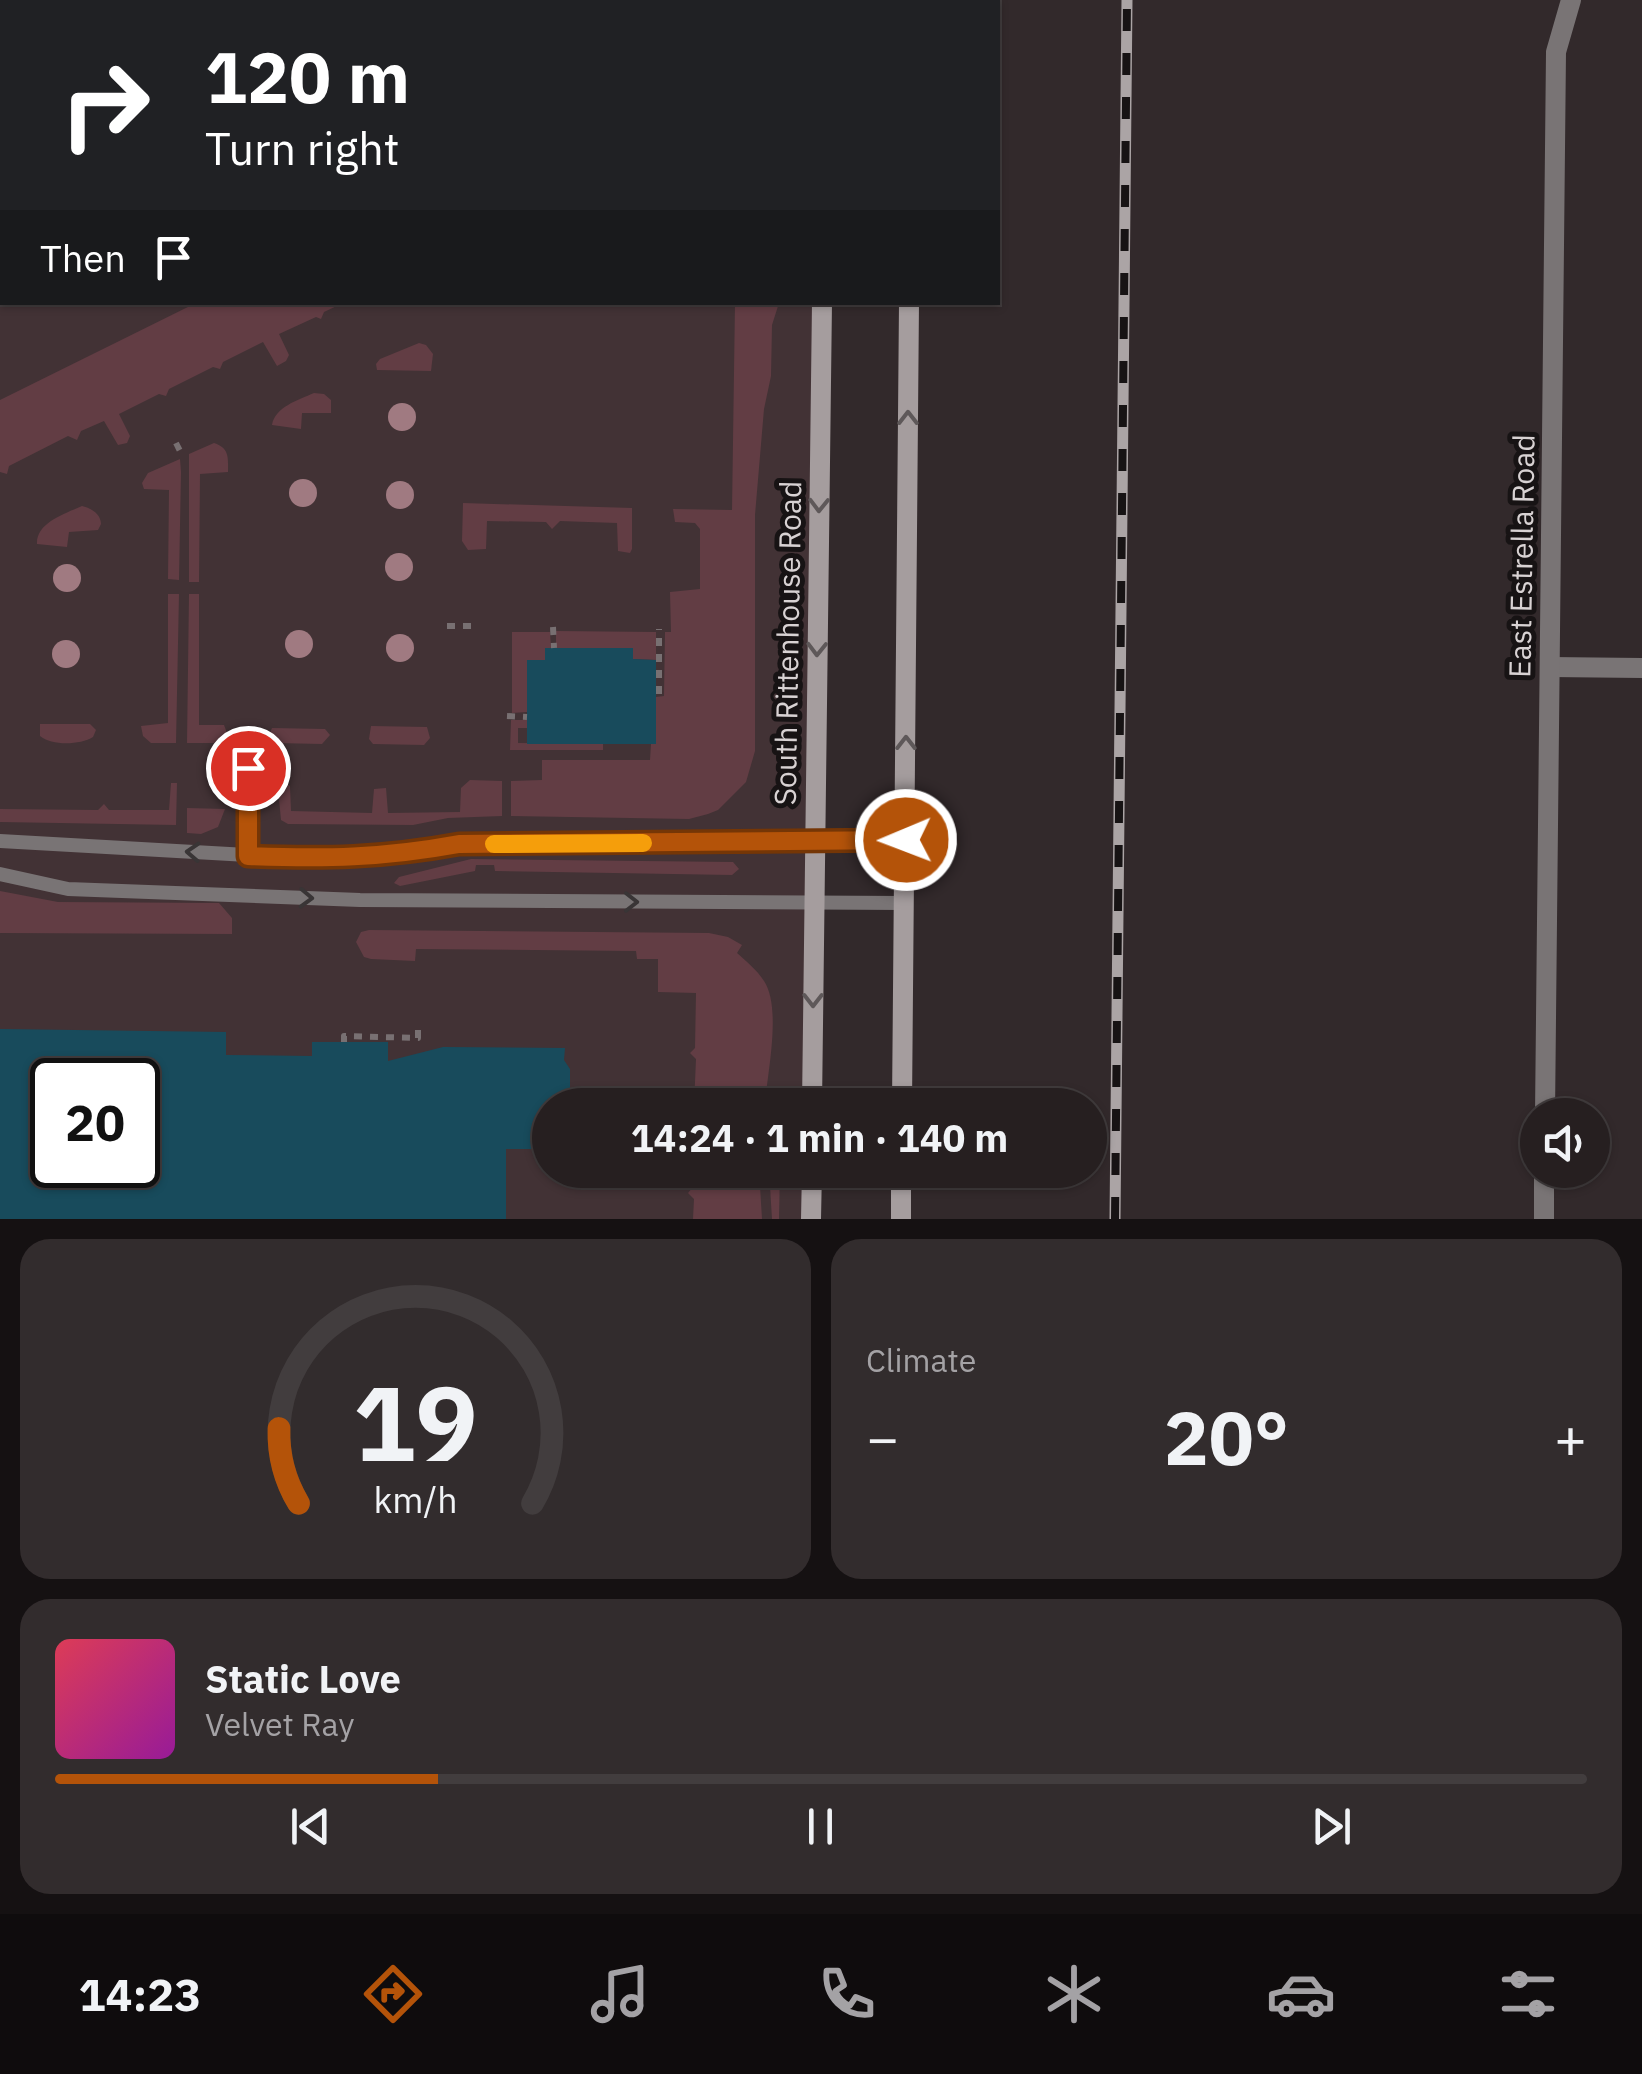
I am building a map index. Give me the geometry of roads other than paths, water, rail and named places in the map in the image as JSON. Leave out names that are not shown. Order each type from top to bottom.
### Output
[{"type":"main road","name":"South Rittenhouse Road","points":[[812,1088],[822,305]]},
{"type":"main road","points":[[902,1088],[909,305]]},
{"type":"main road","points":[[812,1188],[812,1219]]},
{"type":"main road","points":[[900,1219],[901,1188]]},
{"type":"street","name":"East Estrella Road","points":[[1545,1098],[1556,52],[1571,0]]},
{"type":"street","points":[[1550,667],[1642,668]]},
{"type":"street","points":[[1544,1188],[1544,1219]]},
{"type":"lane","points":[[248,768],[248,856]]},
{"type":"lane","points":[[0,842],[337,860],[394,856],[459,844],[906,840]]},
{"type":"lane","points":[[0,874],[68,888],[360,900],[905,903]]},
{"type":"railway","points":[[1115,1219],[1127,0]]}]
